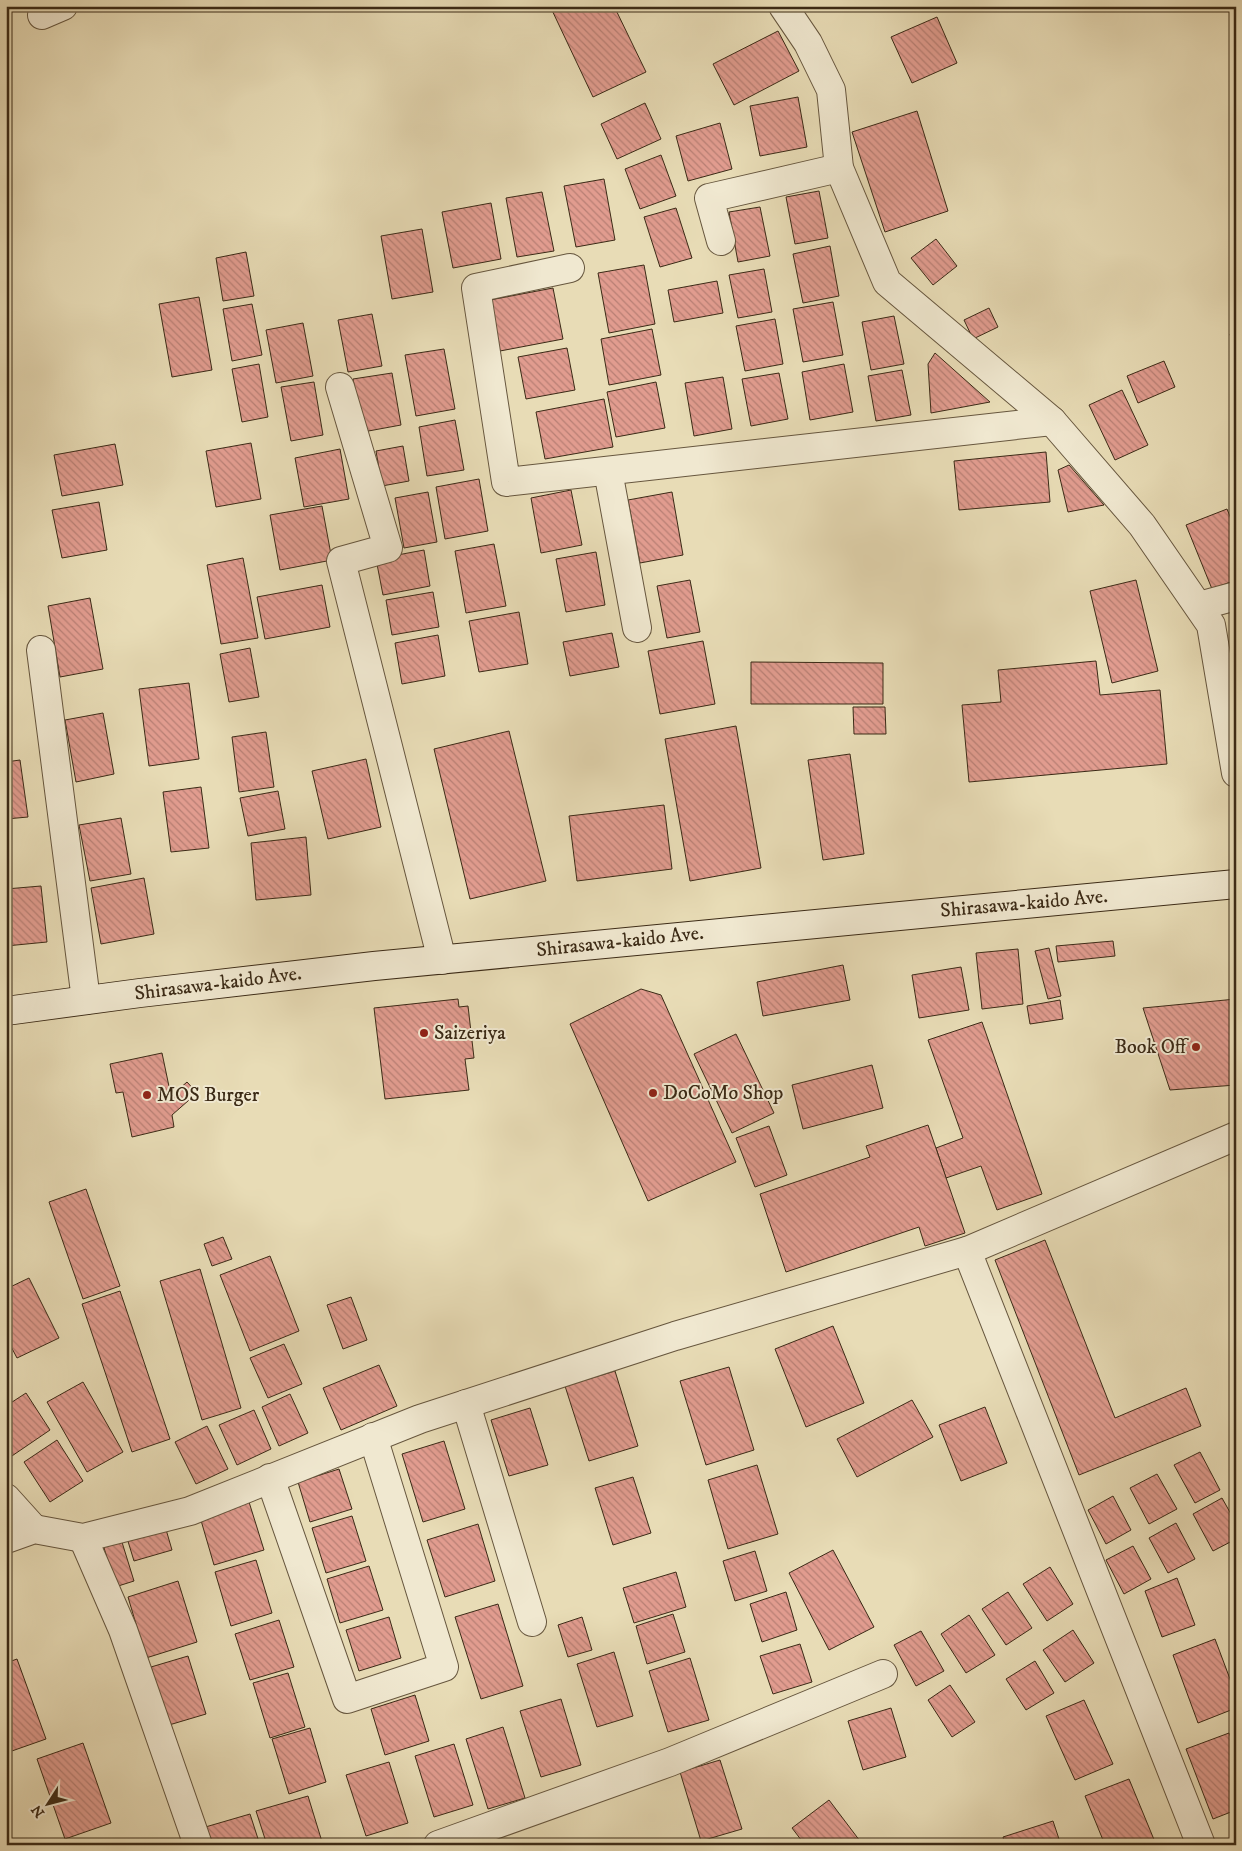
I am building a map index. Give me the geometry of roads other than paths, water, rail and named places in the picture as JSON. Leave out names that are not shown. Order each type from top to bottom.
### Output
[{"type":"street","points":[[783,6],[808,43],[831,90],[839,168],[887,282],[1052,421],[1142,525],[1211,625],[1236,773]]},
{"type":"street","points":[[721,241],[709,198],[839,168]]},
{"type":"street","points":[[570,268],[476,288],[506,482],[1052,421]]},
{"type":"street","points":[[340,387],[388,548],[341,560],[442,960]]},
{"type":"street","points":[[608,471],[637,628]]},
{"type":"street","points":[[1198,606],[1236,596]]},
{"type":"street","points":[[41,650],[86,1000]]},
{"type":"street","name":"Shirasawa-kaido Ave.","points":[[6,1011],[86,1000],[442,960],[1236,884]]},
{"type":"street","points":[[6,1539],[34,1529],[83,1538],[190,1511],[420,1419],[675,1336],[967,1251],[1236,1136]]},
{"type":"street","points":[[967,1251],[1201,1845]]},
{"type":"street","points":[[466,1404],[532,1622]]},
{"type":"street","points":[[270,1478],[347,1699],[444,1667],[374,1437]]},
{"type":"street","points":[[6,1498],[34,1529]]},
{"type":"street","points":[[83,1538],[123,1630],[198,1845]]},
{"type":"street","points":[[438,1845],[670,1762],[883,1674]]},
{"type":"place","name":"Saizeriya","points":[[424,1033]]},
{"type":"place","name":"Book Off","points":[[1196,1047]]},
{"type":"place","name":"DoCoMo Shop","points":[[653,1093]]},
{"type":"place","name":"MOS Burger","points":[[147,1095]]}]
